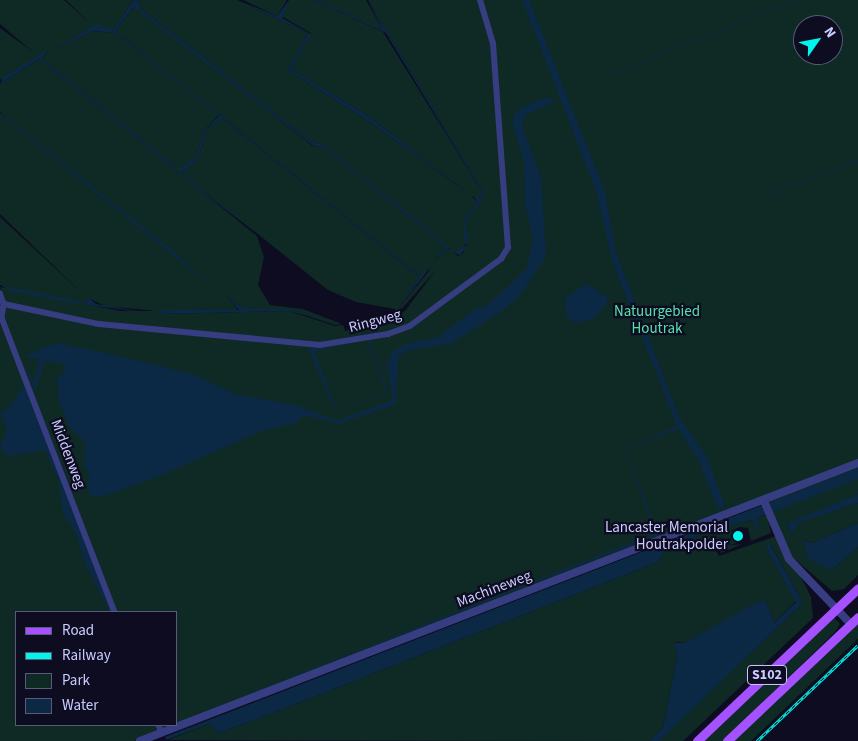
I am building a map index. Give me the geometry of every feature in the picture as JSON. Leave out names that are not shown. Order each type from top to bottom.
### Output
[{"type":"main road","name":"S102","points":[[697,741],[858,588]]},
{"type":"main road","name":"S102","points":[[727,741],[858,617]]},
{"type":"street","name":"Ringweg","points":[[4,304],[113,325],[320,345],[388,334],[410,326],[500,259],[508,248],[493,44],[480,0]]},
{"type":"street","name":"Middenweg","points":[[0,293],[4,304],[2,318],[115,611]]},
{"type":"street","name":"Machineweg","points":[[178,722],[764,502],[858,463]]},
{"type":"street","points":[[764,502],[789,559],[850,624]]},
{"type":"street","name":"Machineweg","points":[[140,741],[160,729]]},
{"type":"green space","name":"Natuurgebied Houtrak","points":[[0,0],[64,0],[91,24],[66,0],[139,0],[237,0],[308,33],[288,70],[367,120],[469,194],[368,116],[291,69],[311,33],[281,16],[289,0],[314,0],[383,32],[482,192],[480,199],[472,196],[477,202],[463,221],[466,242],[461,252],[454,253],[458,256],[463,253],[467,245],[465,223],[483,198],[484,193],[368,0],[858,0],[858,460],[178,724],[178,611],[117,611],[3,317],[5,301],[0,287],[120,311],[156,311],[105,306],[88,298],[86,303],[61,299],[0,285],[0,217],[85,296],[0,214],[0,113],[223,294],[0,112],[0,84],[39,59],[175,169],[176,167],[42,59],[48,51],[0,80],[0,28],[33,52],[0,24]],"holes":[[[139,0],[140,8],[311,141],[322,144],[452,250],[447,248],[434,262],[445,246],[323,147],[313,146],[135,6],[117,28],[118,33],[420,276],[431,268],[399,308],[419,277],[223,119],[207,128],[198,160],[181,173],[328,290],[356,302],[395,309],[397,314],[436,270],[405,311],[381,322],[345,331],[343,325],[335,326],[289,311],[159,314],[188,309],[239,311],[227,297],[244,309],[287,309],[335,325],[342,324],[303,309],[270,305],[258,285],[264,257],[257,236],[178,172],[196,158],[204,130],[219,115],[116,33],[93,31],[53,51],[96,25],[113,30],[132,2]]]},
{"type":"green space","points":[[243,0],[287,0],[277,16]]},
{"type":"green space","points":[[318,0],[366,0],[383,30],[381,30]]},
{"type":"green space","points":[[0,318],[114,611],[15,611],[15,726],[157,726],[158,730],[134,741],[0,741]]},
{"type":"green space","points":[[858,465],[858,494],[787,525],[792,535],[797,523],[858,503],[858,523],[812,543],[804,540],[832,570],[858,547],[858,575],[844,589],[832,591],[790,555],[768,501]]},
{"type":"green space","points":[[767,515],[771,533],[751,541],[748,528],[740,527],[730,531],[743,532],[735,534],[737,543],[727,546],[742,544],[721,553],[717,546],[723,536],[713,545],[719,556],[776,536],[784,557],[798,571],[811,597],[813,618],[683,741],[658,741],[803,603],[771,545],[773,561],[796,601],[774,623],[767,603],[685,643],[676,642],[677,657],[663,728],[649,741],[168,740],[209,724],[219,733],[275,712],[658,562],[665,551],[702,534],[752,520],[759,533],[756,518]]},
{"type":"green space","points":[[834,618],[840,624],[835,632],[723,741],[701,741]]},
{"type":"green space","points":[[858,623],[858,639],[751,741],[731,741]]},
{"type":"green space","name":"Natuurgebied Houtrak","points":[[161,726],[174,726],[166,729]]},
{"type":"water","points":[[139,0],[140,8],[311,141],[322,144],[452,249],[447,248],[434,262],[445,246],[323,147],[314,146],[134,7],[117,28],[118,33],[420,276],[431,266],[399,308],[419,277],[223,119],[207,128],[198,160],[181,173],[268,242],[179,174],[179,169],[196,158],[204,130],[219,116],[116,33],[93,31],[53,51],[96,24],[113,30],[132,2]]},
{"type":"water","points":[[237,0],[277,16],[289,0],[282,18],[311,34],[291,69],[368,116],[469,194],[367,120],[288,70],[308,33]]},
{"type":"water","points":[[314,0],[318,0],[383,30],[368,0],[484,193],[483,198],[465,223],[468,239],[465,249],[460,255],[454,253],[465,246],[463,221],[477,202],[473,195],[480,199],[482,192],[386,33]]},
{"type":"water","points":[[522,0],[529,0],[605,192],[616,253],[679,417],[707,457],[725,507],[718,509],[698,459],[679,429],[635,445],[627,453],[657,535],[178,721],[655,533],[626,452],[635,444],[677,426],[613,263],[596,191]]},
{"type":"water","points":[[48,50],[42,59],[176,167],[175,169],[39,59],[0,84],[3,77]]},
{"type":"water","points":[[543,98],[552,98],[552,103],[526,114],[522,126],[541,177],[546,257],[519,297],[498,314],[450,344],[406,351],[398,357],[396,404],[339,424],[303,415],[296,423],[264,430],[159,476],[107,495],[92,496],[88,491],[89,474],[84,465],[85,442],[68,425],[59,400],[57,380],[67,368],[63,363],[45,361],[35,391],[102,566],[24,363],[34,382],[40,359],[24,356],[57,343],[192,374],[235,394],[296,405],[336,421],[393,400],[387,365],[393,351],[406,344],[436,338],[474,310],[487,306],[527,268],[533,239],[525,203],[524,161],[512,122],[516,111]]},
{"type":"water","points":[[0,112],[170,249],[222,295],[6,119]]},
{"type":"water","points":[[586,284],[606,296],[608,302],[595,317],[576,324],[566,316],[565,298]]},
{"type":"water","points":[[0,285],[86,303],[88,297],[96,304],[156,314],[66,302],[9,290]]},
{"type":"water","points":[[227,297],[244,309],[287,309],[343,325],[289,311],[159,314],[160,311],[188,309],[239,310]]},
{"type":"water","points":[[374,340],[370,344],[387,390],[386,393],[336,412],[308,348],[337,349],[314,351],[337,411],[386,392],[368,343]]},
{"type":"water","points":[[24,385],[110,611],[85,564],[76,533],[63,514],[59,482],[45,450],[9,456],[0,448],[7,430],[0,414],[10,407]]},
{"type":"water","points":[[858,468],[858,479],[757,518],[759,534],[752,520],[702,534],[665,551],[658,562],[275,712],[219,733],[209,724],[166,740],[165,737]]},
{"type":"water","points":[[858,494],[858,503],[798,523],[792,535],[787,525],[790,522]]},
{"type":"water","points":[[858,523],[858,547],[832,570],[808,559],[803,540],[812,543]]},
{"type":"water","points":[[769,542],[803,603],[659,741],[649,741],[663,728],[677,657],[675,643],[685,643],[761,600],[767,603],[774,623],[796,602],[773,561],[766,545]]},
{"type":"waterway","points":[[605,75],[797,0]]},
{"type":"waterway","points":[[761,197],[858,160]]},
{"type":"railway","points":[[757,741],[858,645]]},
{"type":"place","name":"Lancaster Memorial Houtrakpolder","points":[[738,536]]}]
